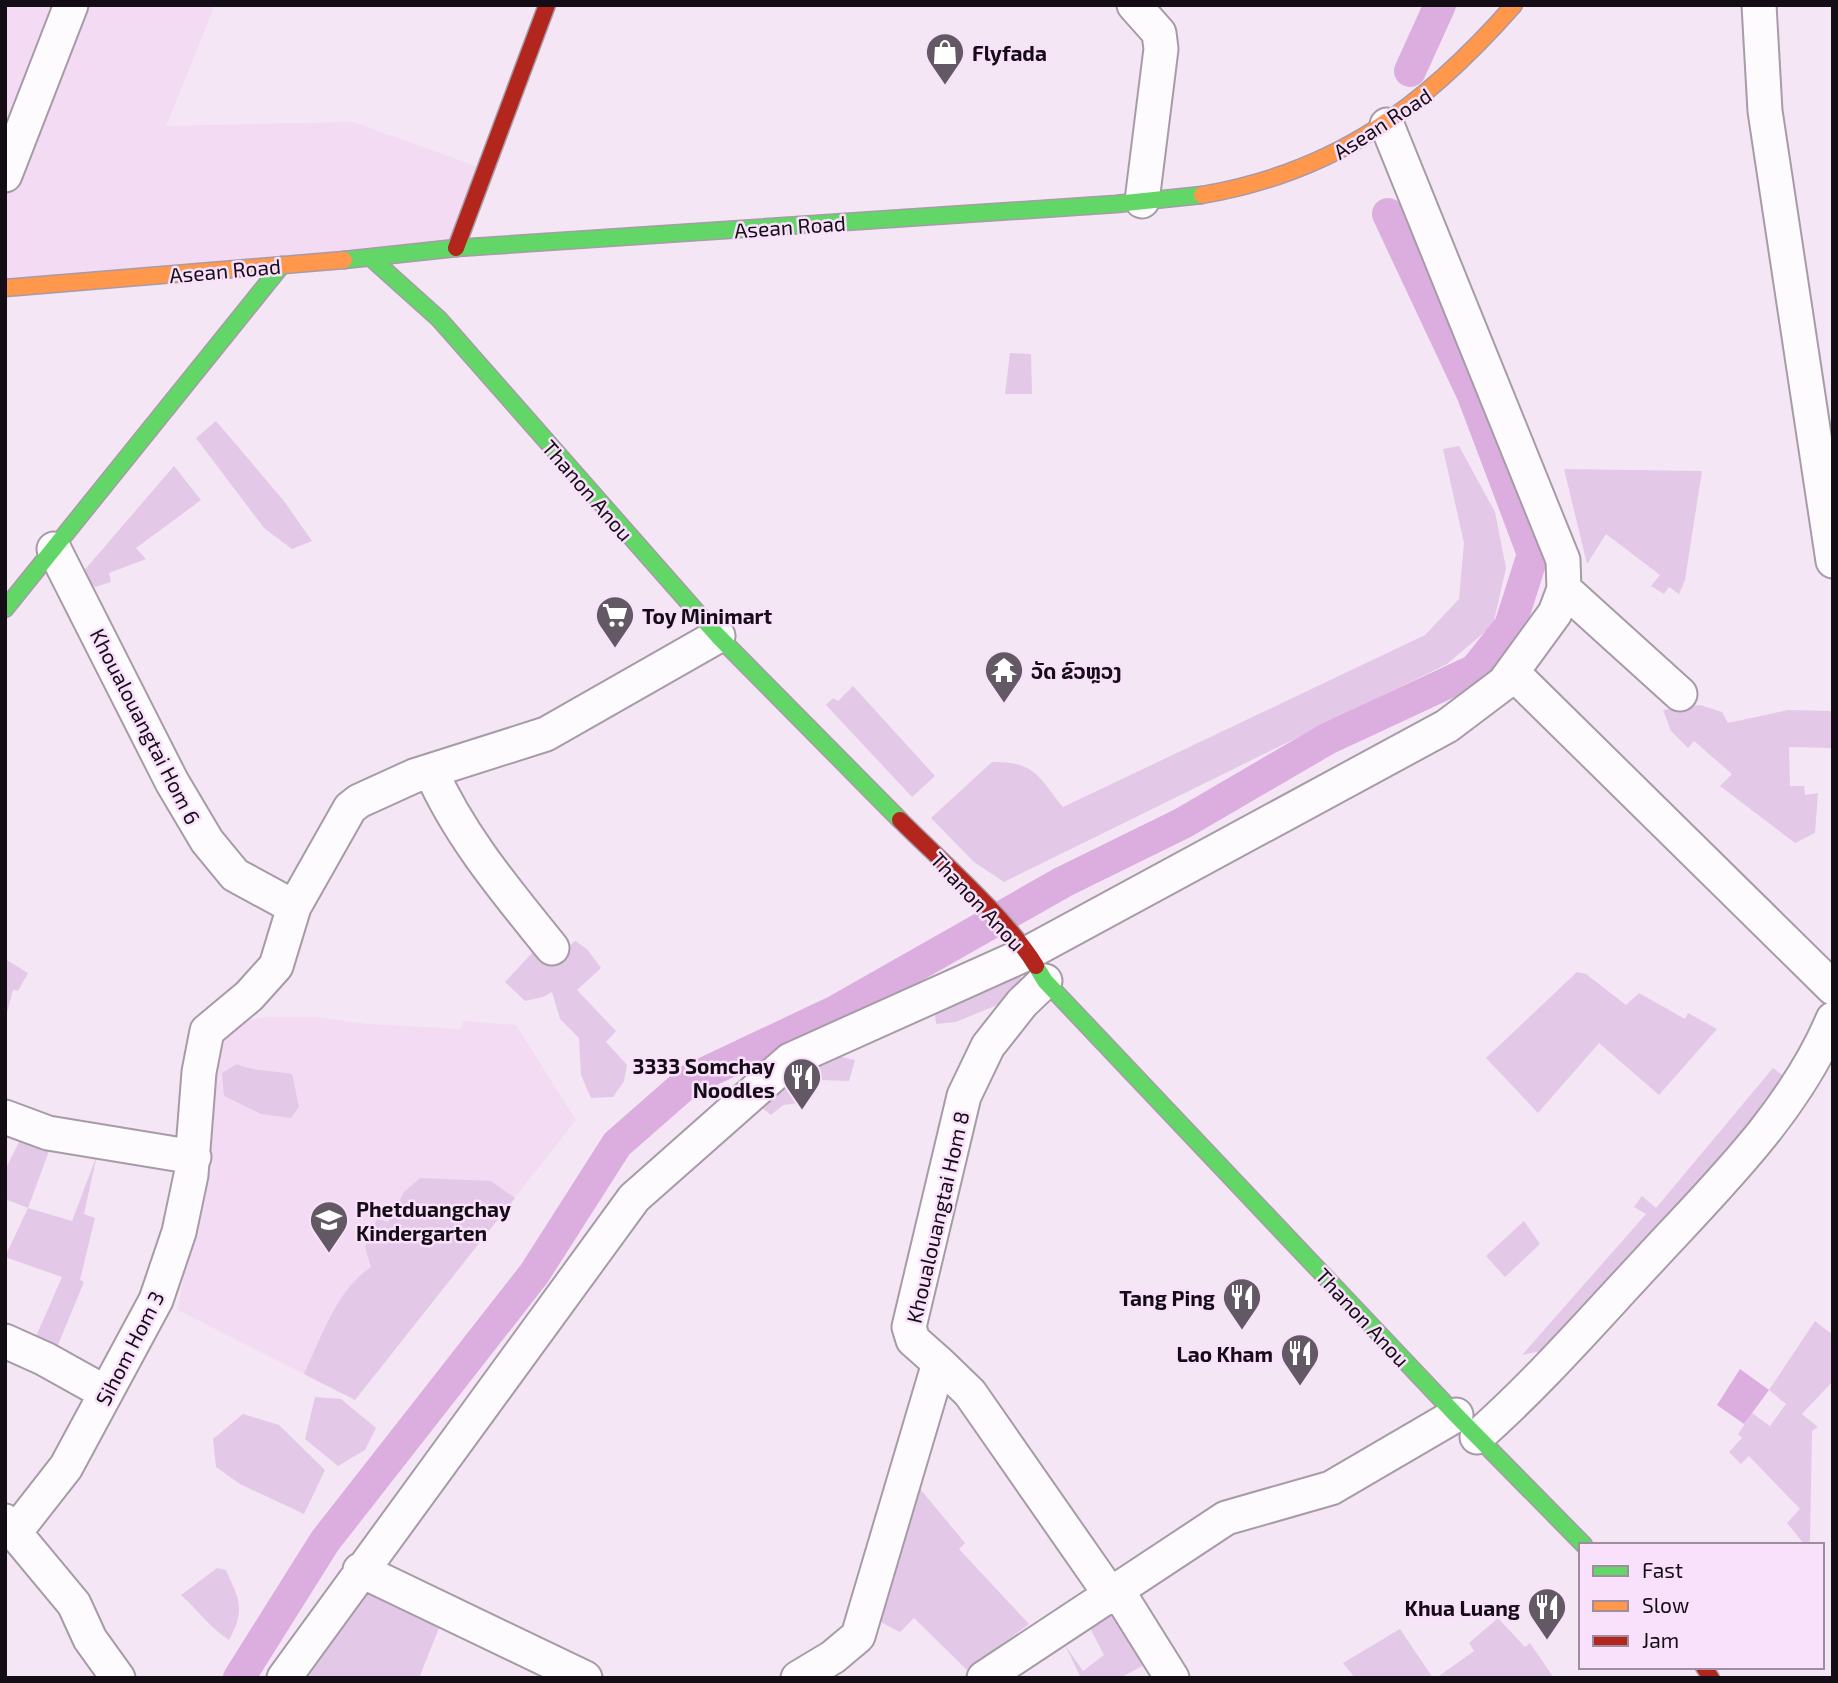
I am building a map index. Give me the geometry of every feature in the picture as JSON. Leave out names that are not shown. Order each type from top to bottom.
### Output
[{"type":"street","points":[[5,175],[71,5]]},
{"type":"street","points":[[456,248],[547,5]]},
{"type":"street","points":[[1134,5],[1159,33],[1161,50],[1142,201]]},
{"type":"street","name":"Asean Road","points":[[5,289],[372,258],[456,248],[1142,201],[1258,185],[1328,158],[1387,125],[1437,88],[1514,5]]},
{"type":"street","points":[[1759,5],[1765,111],[1833,561]]},
{"type":"street","points":[[284,1678],[360,1570],[634,1198],[790,1060],[1028,953],[1447,726],[1504,683],[1555,613],[1563,589],[1563,560],[1387,125]]},
{"type":"street","name":"Thanon Anou","points":[[372,258],[439,319],[718,636],[969,889],[1028,953],[1045,981],[1466,1426],[1582,1543]]},
{"type":"street","points":[[5,609],[282,265]]},
{"type":"street","name":"Khoualouangtai Hom 6","points":[[54,548],[172,782],[207,841],[235,876],[294,907]]},
{"type":"street","points":[[1563,589],[1680,694]]},
{"type":"street","name":"Sihom Hom 3","points":[[118,1678],[90,1639],[74,1604],[10,1526],[66,1467],[156,1300],[179,1232],[194,1157],[199,1072],[207,1031],[249,996],[276,966],[294,907],[349,808],[359,801],[431,771],[546,734],[718,636]]},
{"type":"street","points":[[1512,672],[1833,988]]},
{"type":"street","points":[[431,771],[448,810],[499,882],[552,948]]},
{"type":"street","name":"Khoualouangtai Hom 8","points":[[939,1363],[913,1340],[909,1327],[964,1097],[988,1046],[1022,1003],[1045,981]]},
{"type":"street","points":[[984,1678],[1226,1518],[1331,1488],[1522,1397],[1728,1174],[1799,1086],[1819,1053],[1833,1019]]},
{"type":"street","points":[[5,1117],[48,1133],[194,1157]]},
{"type":"street","points":[[5,1341],[45,1359],[106,1393]]},
{"type":"street","points":[[798,1678],[833,1657],[858,1636],[939,1363],[970,1393],[1114,1592],[1172,1678]]},
{"type":"street","points":[[360,1570],[585,1678]]},
{"type":"shaded area","points":[[5,5],[215,5],[166,126],[353,122],[487,170],[456,248],[5,288]]},
{"type":"shaded area","points":[[1010,353],[1031,354],[1032,394],[1005,394]]},
{"type":"shaded area","points":[[216,421],[284,501],[312,541],[292,549],[264,528],[196,438]]},
{"type":"shaded area","points":[[1459,446],[1495,512],[1506,568],[1493,625],[1447,664],[1004,882],[974,862],[931,818],[992,762],[1007,762],[1035,773],[1063,807],[1425,635],[1459,599],[1464,543],[1443,449]]},
{"type":"shaded area","points":[[174,466],[201,500],[136,548],[146,559],[109,573],[111,582],[95,587],[82,573]]},
{"type":"shaded area","points":[[1564,469],[1702,471],[1685,580],[1679,594],[1669,587],[1664,594],[1651,586],[1660,575],[1606,534],[1587,564]]},
{"type":"shaded area","points":[[853,686],[935,776],[912,797],[826,705],[833,698],[838,701]]},
{"type":"shaded area","points":[[1700,705],[1722,712],[1728,723],[1788,710],[1830,711],[1833,716],[1831,748],[1789,747],[1790,786],[1804,786],[1805,795],[1818,793],[1815,833],[1795,843],[1720,786],[1732,774],[1694,741],[1688,748],[1671,731],[1663,710]]},
{"type":"shaded area","points":[[575,941],[587,949],[601,968],[577,990],[616,1031],[606,1042],[627,1065],[624,1081],[613,1097],[591,1098],[581,1075],[579,1038],[560,1019],[552,992],[525,1001],[505,982],[533,952],[555,958]]},
{"type":"shaded area","points":[[5,959],[28,973],[18,991],[13,990],[5,1020]]},
{"type":"shaded area","points":[[1577,972],[1586,974],[1626,1005],[1639,993],[1685,1019],[1688,1013],[1717,1029],[1659,1095],[1599,1043],[1538,1113],[1486,1058]]},
{"type":"shaded area","points":[[1013,973],[1023,979],[1012,999],[956,1022],[936,1024],[935,1014],[951,998]]},
{"type":"shaded area","name":"Phetduangchay Kindergarten","points":[[267,1017],[314,1017],[367,1024],[461,1029],[463,1021],[516,1025],[576,1120],[355,1400],[178,1310],[222,1035],[245,1021]]},
{"type":"shaded area","points":[[837,1056],[855,1060],[849,1081],[821,1080],[799,1103],[783,1105],[771,1115],[762,1108],[811,1062]]},
{"type":"shaded area","points":[[237,1064],[257,1070],[292,1074],[299,1107],[291,1118],[261,1114],[224,1096],[222,1073]]},
{"type":"shaded area","points":[[1773,1068],[1785,1077],[1679,1211],[1546,1350],[1522,1355],[1646,1214],[1634,1207],[1642,1196],[1656,1208]]},
{"type":"shaded area","points":[[23,1134],[52,1143],[28,1208],[5,1199],[5,1170]]},
{"type":"shaded area","points":[[97,1155],[84,1214],[95,1218],[80,1280],[84,1282],[57,1347],[34,1341],[62,1277],[5,1257],[28,1208],[72,1221]]},
{"type":"shaded area","points":[[420,1178],[491,1181],[515,1198],[355,1400],[304,1374],[339,1301],[348,1288],[371,1267],[365,1247],[377,1219],[388,1222],[404,1192]]},
{"type":"shaded area","points":[[1524,1221],[1540,1244],[1505,1277],[1486,1256]]},
{"type":"shaded area","points":[[1815,1321],[1833,1335],[1833,1381],[1802,1414],[1818,1427],[1812,1431],[1810,1543],[1803,1543],[1787,1523],[1800,1509],[1749,1456],[1741,1464],[1729,1452],[1742,1438],[1738,1434],[1752,1413],[1770,1426],[1786,1404],[1769,1390]]},
{"type":"shaded area","points":[[1740,1369],[1769,1390],[1744,1424],[1717,1405]]},
{"type":"shaded area","points":[[315,1397],[341,1399],[376,1428],[365,1450],[338,1466],[305,1439]]},
{"type":"shaded area","points":[[243,1414],[279,1425],[325,1470],[304,1514],[240,1484],[216,1467],[213,1439]]},
{"type":"shaded area","points":[[911,1478],[965,1543],[959,1549],[1029,1624],[967,1670],[914,1618],[900,1632],[875,1619]]},
{"type":"shaded area","points":[[217,1568],[226,1570],[239,1604],[238,1620],[229,1640],[181,1595]]},
{"type":"shaded area","points":[[363,1590],[441,1623],[419,1678],[306,1678]]},
{"type":"shaded area","points":[[1114,1614],[1146,1664],[1120,1678],[1081,1678],[1065,1645],[1083,1671],[1104,1655],[1090,1628]]},
{"type":"shaded area","points":[[1498,1618],[1525,1647],[1530,1643],[1554,1678],[1436,1678],[1474,1651],[1469,1643]]},
{"type":"shaded area","points":[[1400,1629],[1433,1678],[1355,1678],[1343,1663]]},
{"type":"waterway","points":[[1410,71],[1440,5]]},
{"type":"waterway","points":[[239,1678],[325,1541],[534,1274],[617,1144],[690,1080],[836,1011],[1063,882],[1183,823],[1327,739],[1475,670],[1510,626],[1533,554],[1473,395],[1388,214]]},
{"type":"traffic: fast","points":[[344,260],[456,248],[1116,204],[1202,195]]},
{"type":"traffic: fast","points":[[371,258],[439,319],[718,636],[900,820]]},
{"type":"traffic: fast","points":[[5,609],[282,265]]},
{"type":"traffic: fast","points":[[1036,966],[1045,981],[1456,1415],[1582,1543]]},
{"type":"traffic: slow","points":[[1202,195],[1295,170],[1337,151],[1375,129],[1447,74],[1514,5]]},
{"type":"traffic: slow","points":[[5,288],[344,260]]},
{"type":"traffic: jam","points":[[456,248],[547,5]]},
{"type":"traffic: jam","points":[[900,820],[991,909],[1036,966]]},
{"type":"traffic: jam","points":[[1705,1669],[1711,1678]]},
{"type":"place","name":"Flyfada","points":[[945,86]]},
{"type":"place","name":"Toy Minimart","points":[[615,649]]},
{"type":"place","name":"ວັດ ຂົວຫຼວງ","points":[[1004,704]]},
{"type":"place","name":"3333 Somchay Noodles","points":[[802,1111]]},
{"type":"place","name":"Phetduangchay Kindergarten","points":[[329,1254]]},
{"type":"place","name":"Tang Ping","points":[[1242,1331]]},
{"type":"place","name":"Lao Kham","points":[[1300,1387]]},
{"type":"place","name":"Khua Luang","points":[[1547,1641]]}]
